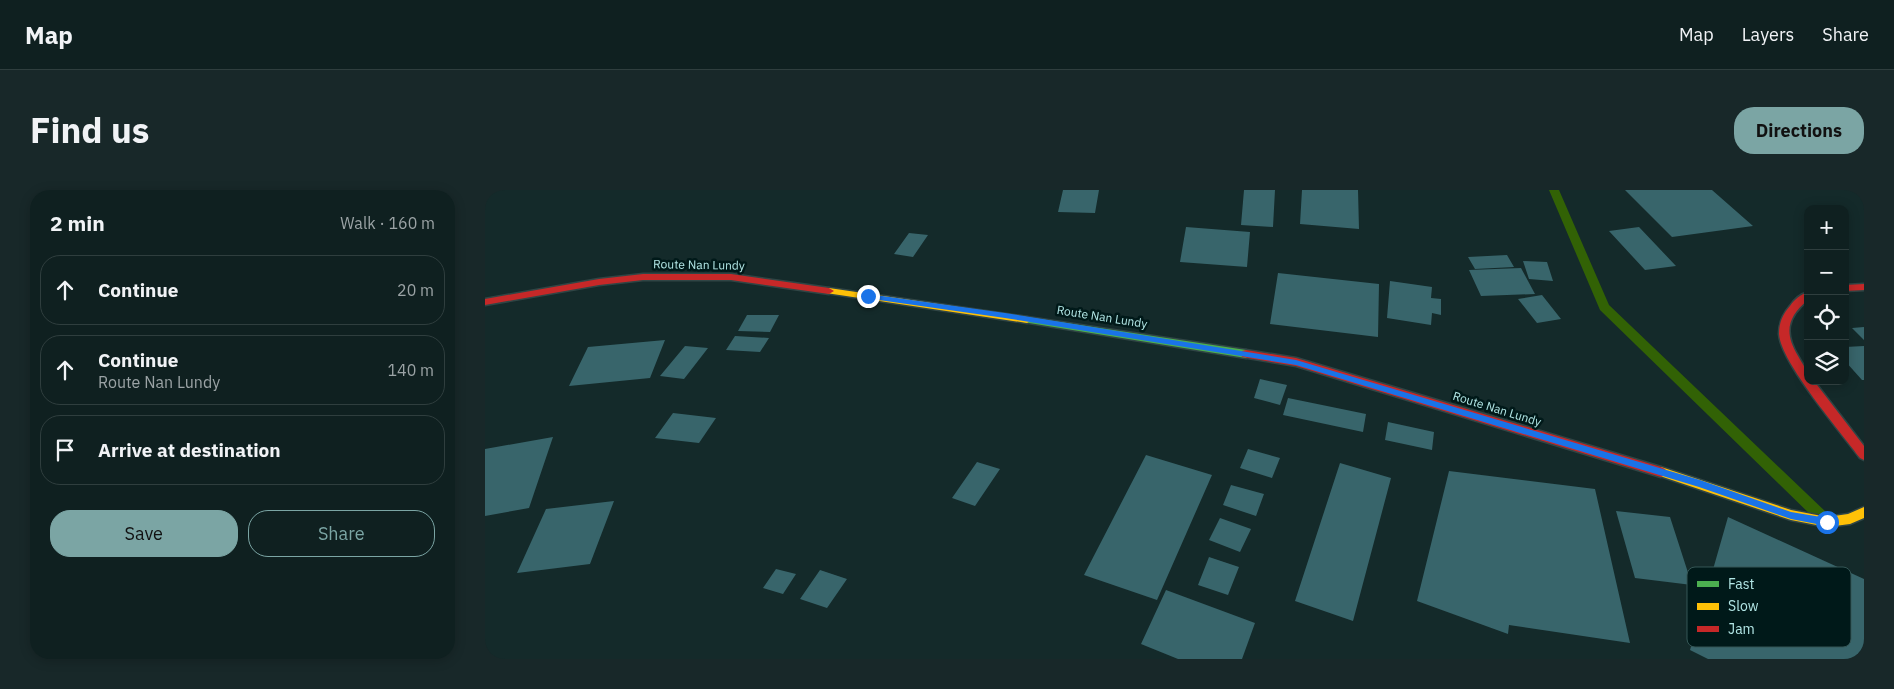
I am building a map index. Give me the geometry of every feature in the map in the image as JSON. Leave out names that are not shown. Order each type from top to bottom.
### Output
[{"type":"main road","name":"Route Nan Lundy","points":[[485,302],[599,282],[643,278],[722,277],[1005,316],[1296,362],[1700,484],[1791,515],[1827,522],[1850,519],[1864,512]]},
{"type":"main road","points":[[1849,288],[1864,287]]},
{"type":"main road","points":[[1804,298],[1792,305],[1784,318],[1783,334],[1789,353],[1804,375]]},
{"type":"main road","points":[[1811,385],[1864,455]]},
{"type":"building","points":[[1063,190],[1099,190],[1095,213],[1058,212]]},
{"type":"building","points":[[1244,190],[1275,190],[1273,227],[1241,225]]},
{"type":"building","points":[[1302,190],[1358,190],[1359,229],[1300,224]]},
{"type":"building","points":[[1625,190],[1712,190],[1753,226],[1672,237]]},
{"type":"building","points":[[1186,227],[1250,232],[1247,267],[1180,262]]},
{"type":"building","points":[[1639,227],[1676,266],[1645,270],[1609,231]]},
{"type":"building","points":[[909,233],[928,235],[913,257],[894,254]]},
{"type":"building","points":[[1507,255],[1514,267],[1475,269],[1468,257]]},
{"type":"building","points":[[1523,261],[1547,262],[1553,281],[1529,279]]},
{"type":"building","points":[[1521,268],[1535,294],[1481,296],[1469,270]]},
{"type":"building","points":[[1278,273],[1379,284],[1378,337],[1270,324]]},
{"type":"building","points":[[1390,281],[1432,287],[1431,298],[1441,299],[1441,315],[1432,313],[1431,325],[1387,318]]},
{"type":"building","points":[[1542,295],[1561,319],[1537,323],[1518,299]]},
{"type":"building","points":[[747,315],[779,315],[770,332],[738,331]]},
{"type":"building","points":[[1864,327],[1864,340],[1852,328]]},
{"type":"building","points":[[735,336],[769,338],[760,352],[726,350]]},
{"type":"building","points":[[665,340],[650,378],[569,386],[588,347]]},
{"type":"building","points":[[685,346],[708,348],[684,379],[660,376]]},
{"type":"building","points":[[1864,346],[1864,380],[1849,365],[1849,347]]},
{"type":"building","points":[[1260,379],[1287,385],[1280,405],[1254,398]]},
{"type":"building","points":[[1288,398],[1366,414],[1363,432],[1283,415]]},
{"type":"building","points":[[673,413],[716,418],[699,443],[655,438]]},
{"type":"building","points":[[1388,422],[1434,432],[1432,450],[1385,440]]},
{"type":"building","points":[[553,437],[529,508],[485,516],[485,449]]},
{"type":"building","points":[[1248,449],[1280,458],[1272,478],[1240,468]]},
{"type":"building","points":[[1146,455],[1212,475],[1157,600],[1084,575]]},
{"type":"building","points":[[977,462],[1000,469],[975,506],[952,498]]},
{"type":"building","points":[[1340,463],[1391,478],[1353,621],[1295,601]]},
{"type":"building","points":[[1449,471],[1595,489],[1630,643],[1509,625],[1508,634],[1417,601]]},
{"type":"building","points":[[1231,485],[1264,494],[1256,516],[1223,505]]},
{"type":"building","points":[[614,501],[590,564],[517,573],[546,509]]},
{"type":"building","points":[[1616,511],[1670,517],[1687,570],[1687,584],[1635,578]]},
{"type":"building","points":[[1728,517],[1838,567],[1714,567]]},
{"type":"building","points":[[1220,518],[1251,529],[1240,552],[1209,540]]},
{"type":"building","points":[[1209,557],[1239,567],[1228,595],[1198,585]]},
{"type":"building","points":[[776,569],[796,574],[783,594],[763,588]]},
{"type":"building","points":[[820,570],[847,579],[827,608],[800,599]]},
{"type":"building","points":[[1851,573],[1864,579],[1864,659],[1708,659],[1690,650],[1691,647],[1851,647]]},
{"type":"building","points":[[1166,590],[1255,623],[1242,659],[1178,659],[1141,644]]},
{"type":"waterway","points":[[1554,190],[1604,307],[1822,517]]},
{"type":"traffic: fast","points":[[1027,320],[1246,354]]},
{"type":"traffic: slow","points":[[829,291],[1027,320]]},
{"type":"traffic: slow","points":[[1661,472],[1791,515],[1827,522],[1850,519],[1864,512]]},
{"type":"traffic: jam","points":[[485,302],[599,282],[643,277],[731,277],[829,291]]},
{"type":"traffic: jam","points":[[1849,288],[1864,287]]},
{"type":"traffic: jam","points":[[1804,298],[1788,315],[1784,325],[1787,346],[1804,374]]},
{"type":"traffic: jam","points":[[1246,354],[1296,362],[1661,472]]},
{"type":"traffic: jam","points":[[1811,385],[1864,455]]},
{"type":"route","points":[[868,296],[1296,362],[1700,484],[1791,515],[1827,522]]}]
